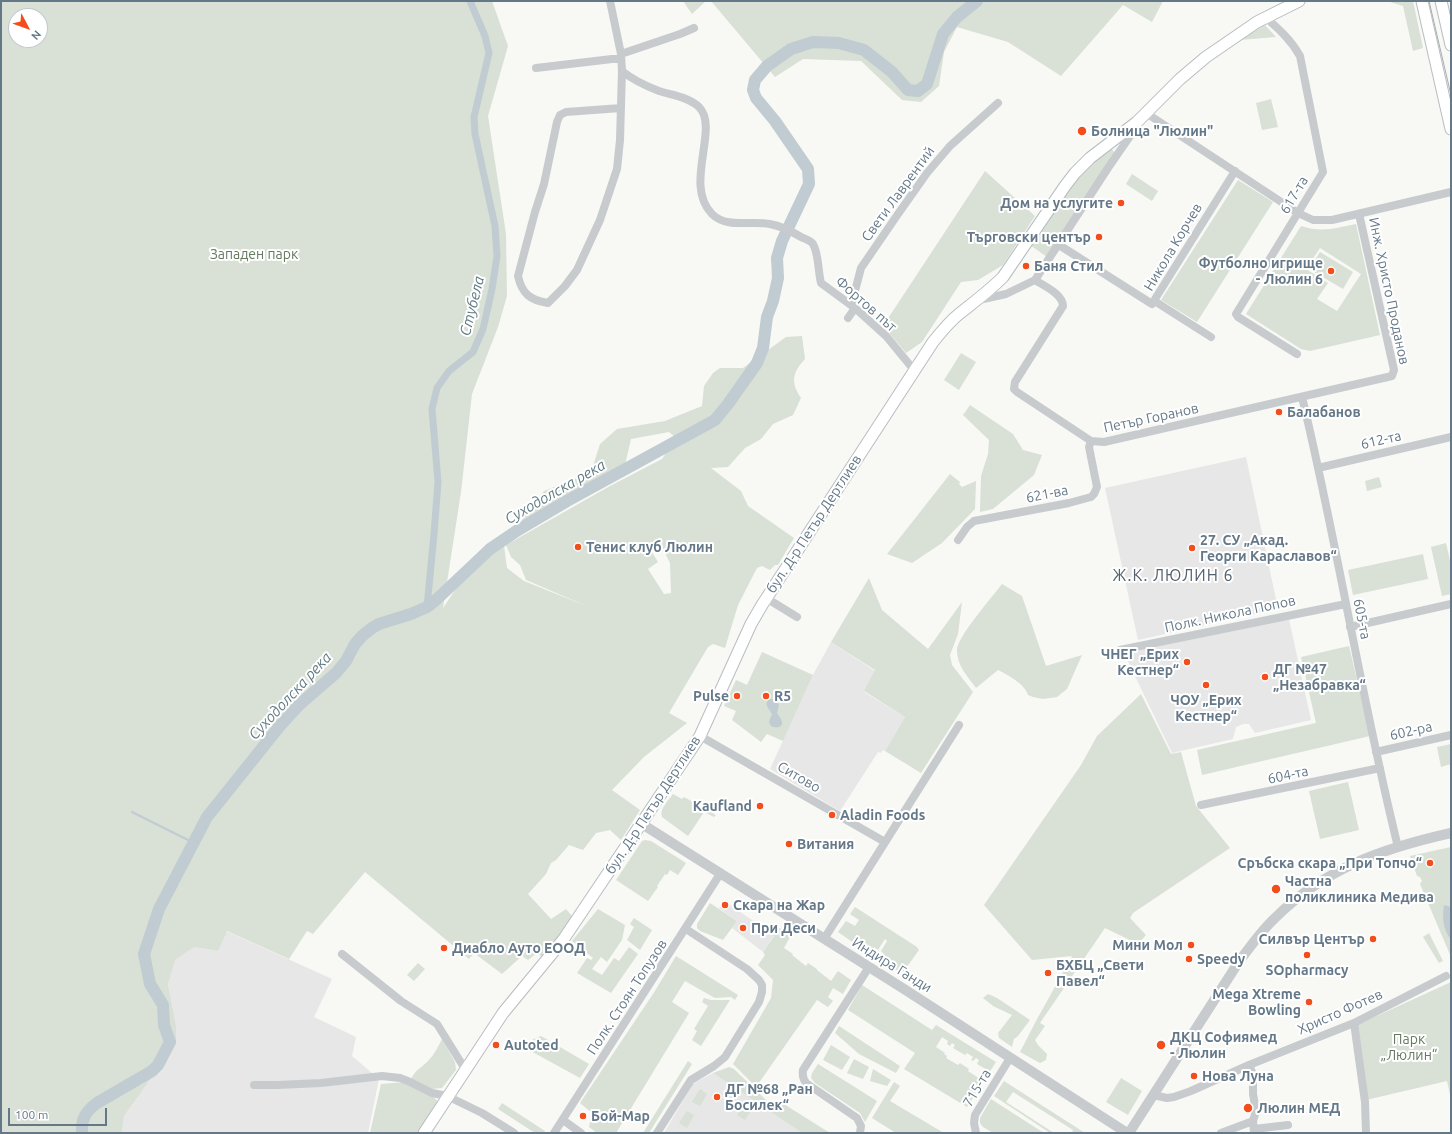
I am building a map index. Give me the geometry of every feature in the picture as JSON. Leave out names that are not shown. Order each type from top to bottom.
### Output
[{"type":"main road","name":"бул. Д-р Петър Дертлиев","points":[[424,1133],[503,1013],[563,940],[700,736],[751,624],[766,598],[914,370],[945,328],[1002,277],[1044,215],[1075,173],[1090,158],[1146,113],[1187,72],[1218,48],[1265,17],[1299,1]]},
{"type":"main road","points":[[1422,1],[1451,129]]},
{"type":"main road","points":[[1440,1],[1451,45]]},
{"type":"street","points":[[610,1],[621,57],[622,71],[621,108],[619,159],[600,220],[577,270],[565,286],[548,304],[536,301],[520,286],[518,276],[544,184],[557,122],[560,115],[566,112],[621,108]]},
{"type":"street","name":"617-та","points":[[1265,17],[1286,36],[1300,56],[1323,172],[1236,314],[1238,318],[1296,354]]},
{"type":"street","points":[[536,68],[621,57],[694,28]]},
{"type":"street","name":"Фортов път","points":[[622,71],[646,86],[691,101],[698,106],[702,112],[705,130],[700,165],[701,195],[705,205],[713,214],[723,221],[740,223],[758,222],[781,226],[813,243],[816,250],[821,283],[855,308],[886,336],[914,370]]},
{"type":"street","name":"Свети Лаврентий","points":[[855,308],[855,291],[862,268],[898,214],[927,173],[950,146],[998,103]]},
{"type":"street","points":[[978,300],[1006,294],[1035,280],[1108,168],[1146,113],[1298,213],[1313,220],[1332,220],[1451,192]]},
{"type":"street","name":"Никола Корчев","points":[[1211,337],[1158,303],[1155,299],[1235,171]]},
{"type":"street","name":"Инж. Христо Проданов","points":[[1359,214],[1394,370],[1393,374]]},
{"type":"street","name":"Никола Корчев","points":[[1059,245],[1152,304]]},
{"type":"street","name":"Петър Горанов","points":[[1035,280],[1059,296],[1062,300],[1063,306],[1015,382],[1014,389],[1091,441],[1104,442],[1390,377],[1393,374]]},
{"type":"street","points":[[848,318],[855,308]]},
{"type":"street","name":"605-та","points":[[1302,397],[1376,752],[1398,847]]},
{"type":"street","name":"612-та","points":[[1318,468],[1451,437]]},
{"type":"street","name":"621-ва","points":[[958,540],[967,526],[974,521],[1069,503],[1091,497],[1097,487],[1089,447],[1091,441]]},
{"type":"street","points":[[766,598],[797,617]]},
{"type":"street","name":"Полк. Никола Попов","points":[[1120,650],[1346,604]]},
{"type":"street","points":[[1350,627],[1451,604]]},
{"type":"street","points":[[824,939],[959,725]]},
{"type":"street","name":"602-ра","points":[[1376,752],[1451,735]]},
{"type":"street","name":"Ситово","points":[[700,736],[885,842]]},
{"type":"street","name":"604-та","points":[[1201,805],[1380,768]]},
{"type":"street","name":"Индира Ганди","points":[[642,824],[1128,1133]]},
{"type":"street","points":[[1128,1133],[1238,962],[1274,919],[1309,889],[1339,870],[1388,849],[1451,833]]},
{"type":"street","name":"Полк. Стоян Топузов","points":[[554,1133],[720,874]]},
{"type":"street","points":[[658,1133],[691,1080],[714,1066],[725,1057],[759,1002],[762,992],[762,985],[759,980],[747,968],[686,929]]},
{"type":"street","points":[[342,954],[401,1001],[437,1024],[465,1069]]},
{"type":"street","points":[[860,1133],[861,1125],[857,1118],[806,1083],[802,1077],[802,1074],[803,1070],[869,967]]},
{"type":"street","name":"Христо Фотев","points":[[1153,1095],[1167,1098],[1191,1091],[1249,1065],[1354,1023],[1446,976]]},
{"type":"street","points":[[1354,1023],[1365,1102],[1366,1133]]},
{"type":"street","name":"715-та","points":[[976,1133],[974,1123],[975,1114],[1010,1058]]},
{"type":"street","points":[[1249,1065],[1253,1074],[1253,1094],[1256,1111],[1254,1128]]},
{"type":"street","points":[[254,1085],[321,1083],[382,1076],[408,1080],[432,1093],[447,1096],[514,1133]]},
{"type":"street","points":[[563,1120],[581,1133]]},
{"type":"street","points":[[1221,1133],[1288,1125]]},
{"type":"shaded area","name":"27. СУ „Акад. Георги Караславов“","points":[[1246,457],[1278,609],[1138,640],[1105,488]]},
{"type":"shaded area","points":[[1289,619],[1311,720],[1255,733],[1249,724],[1243,724],[1236,727],[1233,739],[1172,753],[1124,653]]},
{"type":"shaded area","points":[[831,642],[875,671],[864,692],[905,717],[885,751],[883,750],[881,753],[878,752],[840,811],[770,769],[813,675]]},
{"type":"shaded area","points":[[771,699],[775,699],[779,705],[777,713],[782,722],[780,727],[773,727],[769,722],[772,714],[768,708],[767,702]]},
{"type":"shaded area","points":[[724,901],[774,935],[763,952],[732,928],[737,921],[719,908]]},
{"type":"shaded area","points":[[1444,905],[1451,907],[1451,940],[1446,932],[1444,923]]},
{"type":"shaded area","points":[[226,931],[332,979],[314,1017],[356,1037],[352,1056],[379,1079],[368,1133],[122,1133],[124,1116],[163,1062],[176,1025],[168,984],[174,960],[194,947],[218,951]]},
{"type":"shaded area","name":"ДГ №68 „Ран Босилек“","points":[[713,1073],[802,1133],[664,1133],[692,1085]]},
{"type":"green space","name":"Западен парк","points":[[492,1],[508,46],[488,116],[506,234],[507,296],[498,327],[472,394],[461,492],[443,608],[459,584],[490,553],[504,545],[507,568],[524,581],[589,607],[526,580],[520,565],[511,557],[506,545],[610,486],[662,459],[676,438],[669,432],[631,439],[625,465],[525,522],[522,519],[544,491],[577,478],[593,466],[600,444],[617,429],[665,421],[702,406],[704,386],[713,373],[720,368],[743,368],[786,337],[802,336],[805,359],[798,368],[794,377],[795,387],[801,398],[793,415],[773,424],[761,439],[745,448],[728,467],[711,468],[741,491],[748,506],[794,538],[778,565],[775,565],[770,570],[762,566],[757,568],[738,605],[725,648],[713,644],[708,647],[669,713],[687,723],[644,757],[612,790],[640,810],[621,840],[610,830],[596,833],[583,850],[569,845],[556,860],[551,863],[546,874],[528,894],[551,919],[566,909],[572,916],[567,928],[542,957],[537,953],[528,960],[522,956],[502,974],[474,953],[469,959],[365,872],[313,934],[307,931],[289,959],[227,931],[218,951],[194,947],[175,960],[168,984],[176,1025],[176,1040],[163,1062],[124,1116],[122,1133],[1,1133],[1,2]],"holes":[[[660,543],[670,563],[671,593],[664,594],[648,569],[658,562],[650,549]]]},
{"type":"green space","points":[[683,1],[706,1],[692,14]]},
{"type":"green space","points":[[711,1],[1163,1],[1152,22],[1123,5],[1061,76],[1008,42],[957,27],[944,52],[939,86],[921,102],[902,100],[861,61],[803,59],[775,77]]},
{"type":"green space","points":[[1387,1],[1413,1],[1423,48],[1413,51],[1403,6]]},
{"type":"green space","points":[[1265,25],[1276,37],[1240,40]]},
{"type":"green space","points":[[1271,99],[1278,127],[1262,130],[1256,103]]},
{"type":"green space","points":[[1109,146],[1115,153],[1047,257],[1030,245],[1043,228],[1047,217],[1077,175]]},
{"type":"green space","points":[[985,171],[1035,216],[1003,265],[978,280],[961,282],[922,342],[906,353],[883,326]]},
{"type":"green space","points":[[1132,174],[1158,191],[1152,201],[1126,184]]},
{"type":"green space","points":[[1238,180],[1273,202],[1197,322],[1161,300]]},
{"type":"green space","points":[[1356,224],[1380,335],[1310,351],[1301,349],[1246,314],[1301,226],[1322,229]],"holes":[[[1320,248],[1361,274],[1337,311],[1317,299],[1328,283],[1306,269]]]},
{"type":"green space","name":"Футболно игрище - Люлин 6","points":[[1320,252],[1353,272],[1343,289],[1309,269]]},
{"type":"green space","points":[[961,353],[976,362],[959,390],[944,380]]},
{"type":"green space","points":[[970,405],[1013,434],[1023,450],[1042,455],[1034,475],[993,509],[980,512],[981,476],[988,454],[989,440],[963,415]]},
{"type":"green space","points":[[950,474],[960,482],[959,484],[962,487],[976,481],[975,509],[942,543],[912,563],[887,554]]},
{"type":"green space","points":[[1379,477],[1382,487],[1367,491],[1365,481]]},
{"type":"green space","points":[[1446,543],[1451,565],[1451,594],[1442,596],[1431,547]]},
{"type":"green space","points":[[1423,554],[1428,579],[1353,595],[1348,570]]},
{"type":"green space","points":[[869,578],[882,610],[928,649],[962,602],[958,634],[950,655],[952,665],[973,692],[921,773],[885,751],[905,717],[864,691],[875,670],[831,642]]},
{"type":"green space","points":[[1002,584],[1022,596],[1046,666],[1082,655],[1067,689],[1057,697],[1043,699],[1028,695],[1020,684],[998,670],[976,688],[961,666],[957,656],[957,650],[963,636]]},
{"type":"green space","points":[[1349,646],[1370,736],[1202,775],[1197,750],[1316,723],[1301,657]]},
{"type":"green space","name":"R5","points":[[762,652],[813,675],[783,741],[767,734],[761,742],[732,720],[736,711],[724,706],[736,680],[747,685]]},
{"type":"green space","points":[[1141,694],[1171,754],[1181,752],[1196,806],[1230,848],[1133,913],[1130,918],[1146,935],[1138,944],[1105,928],[1040,1023],[1045,1026],[1035,1040],[1047,1054],[1046,1060],[1040,1063],[1020,1052],[1072,956],[1032,960],[984,905],[1081,765],[1097,736]]},
{"type":"green space","points":[[1451,744],[1451,764],[1441,767],[1437,747]]},
{"type":"green space","points":[[1348,782],[1359,830],[1320,839],[1309,791]]},
{"type":"green space","points":[[673,794],[682,799],[684,797],[716,815],[714,817],[704,812],[688,836],[662,817],[661,814],[663,808]]},
{"type":"green space","points":[[642,841],[651,841],[686,863],[678,875],[670,870],[667,875],[665,874],[648,901],[616,880]]},
{"type":"green space","points":[[1451,847],[1451,957],[1420,884],[1422,881],[1420,877],[1417,876],[1410,856]]},
{"type":"green space","points":[[710,903],[737,921],[723,940],[700,931],[697,928],[697,924]]},
{"type":"green space","points":[[855,907],[917,947],[919,950],[904,971],[893,969],[876,958],[879,953],[883,956],[884,954],[881,951],[887,941],[885,939],[878,950],[874,947],[873,949],[877,952],[874,957],[838,932],[846,921],[855,926],[859,920],[850,914]]},
{"type":"green space","points":[[598,909],[625,925],[622,940],[607,962],[601,957],[592,969],[602,975],[614,958],[619,961],[629,947],[638,954],[611,993],[577,973],[587,958],[591,960],[593,958],[572,941]]},
{"type":"green space","points":[[634,918],[652,930],[640,950],[627,940],[634,927],[630,924]]},
{"type":"green space","points":[[776,926],[791,935],[784,948],[806,966],[808,963],[831,981],[838,971],[851,980],[843,994],[833,988],[828,997],[833,1001],[828,1007],[817,1000],[756,1087],[733,1064],[771,998],[773,980],[758,965],[765,955],[763,952],[774,936],[771,933]]},
{"type":"green space","points":[[1429,933],[1443,961],[1439,963],[1423,937]]},
{"type":"green space","points":[[676,956],[738,995],[735,1000],[731,997],[715,998],[685,981],[672,1002],[689,1013],[616,1133],[597,1133],[589,1127],[592,1113],[580,1103],[655,991]]},
{"type":"green space","points":[[418,963],[425,969],[414,981],[407,975]]},
{"type":"green space","name":"Парк „Люлин“","points":[[1451,982],[1451,1099],[1447,1081],[1366,1100],[1355,1026]]},
{"type":"green space","points":[[862,985],[932,1030],[936,1025],[996,1062],[967,1107],[904,1069],[915,1053],[848,1010]],"holes":[[[942,1037],[948,1041],[947,1044],[950,1046],[952,1043],[955,1045],[953,1048],[965,1055],[967,1053],[973,1057],[971,1060],[973,1061],[976,1058],[979,1060],[977,1064],[989,1071],[983,1081],[968,1071],[969,1069],[960,1063],[958,1065],[946,1058],[947,1056],[944,1054],[945,1053],[936,1047]]]},
{"type":"green space","points":[[988,994],[997,998],[1030,1020],[1014,1039],[1012,1047],[999,1038],[998,1033],[1012,1015],[993,1006],[983,998]]},
{"type":"green space","points":[[704,998],[711,1000],[730,1000],[701,1046],[692,1040],[697,1031],[694,1029],[708,1006],[702,1002]]},
{"type":"green space","points":[[839,1026],[900,1066],[896,1073],[859,1054],[835,1033]]},
{"type":"green space","points":[[541,1036],[589,1064],[580,1078],[527,1049],[532,1040]]},
{"type":"green space","points":[[442,1039],[455,1062],[456,1070],[442,1088],[432,1089],[411,1079],[416,1071],[432,1056]]},
{"type":"green space","points":[[831,1045],[850,1057],[842,1070],[823,1060]]},
{"type":"green space","points":[[854,1059],[869,1067],[863,1079],[847,1073]]},
{"type":"green space","points":[[688,1061],[692,1064],[649,1133],[643,1133]]},
{"type":"green space","points":[[818,1064],[877,1101],[865,1122],[860,1113],[815,1083],[811,1078],[812,1073]]},
{"type":"green space","points":[[729,1067],[734,1069],[767,1101],[779,1101],[830,1133],[802,1133],[713,1073]]},
{"type":"green space","points":[[873,1069],[891,1080],[887,1086],[870,1081]]},
{"type":"green space","points":[[1121,1078],[1142,1091],[1128,1115],[1106,1102]]},
{"type":"green space","points":[[1004,1081],[1085,1133],[1072,1133],[1073,1130],[1013,1092],[1006,1102],[1054,1133],[1050,1133],[994,1096]]},
{"type":"green space","points":[[406,1082],[432,1095],[438,1102],[417,1133],[370,1133],[381,1084]]},
{"type":"green space","points":[[894,1082],[900,1086],[890,1101],[944,1133],[896,1133],[872,1118]]},
{"type":"green space","points":[[700,1089],[707,1094],[700,1106],[692,1102]]},
{"type":"green space","points":[[991,1099],[1044,1133],[993,1133],[983,1127],[980,1123],[980,1118]]},
{"type":"green space","points":[[746,1100],[754,1106],[745,1120],[737,1115]]},
{"type":"green space","points":[[502,1103],[545,1131],[544,1133],[535,1133],[498,1109]]},
{"type":"green space","points":[[687,1111],[694,1115],[687,1128],[679,1123]]},
{"type":"waterway","name":"Стубела","points":[[427,607],[438,482],[432,409],[437,388],[449,371],[473,352],[483,329],[492,289],[497,256],[495,226],[475,134],[474,117],[489,53],[485,36],[470,1]]},
{"type":"waterway","name":"Суходолска река","points":[[82,1133],[83,1119],[90,1109],[97,1103],[152,1071],[158,1065],[170,1042],[164,1025],[163,1005],[150,984],[144,954],[159,909],[207,817],[279,727],[299,705],[336,673],[346,661],[355,644],[372,628],[379,624],[411,614],[427,607],[490,549],[518,530],[567,501],[715,420],[757,363],[763,348],[767,317],[773,301],[778,278],[777,258],[782,241],[809,184],[808,169],[775,121],[756,98],[753,90],[755,80],[767,66],[791,49],[813,42],[839,43],[864,50],[892,72],[908,90],[918,91],[927,84],[943,34],[957,17],[977,1]]},
{"type":"waterway","points":[[132,812],[194,843]]},
{"type":"tram line","points":[[1429,1],[1451,95]]},
{"type":"place","name":"Болница \"Люлин\"","points":[[1082,131]]},
{"type":"place","name":"Дом на услугите","points":[[1121,203]]},
{"type":"place","name":"Търговски център","points":[[1099,237]]},
{"type":"place","name":"Баня Стил","points":[[1026,266]]},
{"type":"place","name":"Футболно игрище - Люлин 6","points":[[1331,271]]},
{"type":"place","name":"Балабанов","points":[[1279,412]]},
{"type":"place","name":"Тенис клуб Люлин","points":[[578,547]]},
{"type":"place","name":"27. СУ „Акад. Георги Караславов“","points":[[1192,548]]},
{"type":"place","name":"ЧНЕГ „Ерих Кестнер“","points":[[1187,662]]},
{"type":"place","name":"ДГ №47 „Незабравка“","points":[[1265,677]]},
{"type":"place","name":"ЧОУ „Ерих Кестнер“","points":[[1206,685]]},
{"type":"place","name":"Pulse","points":[[737,696]]},
{"type":"place","name":"R5","points":[[766,696]]},
{"type":"place","name":"Kaufland","points":[[760,806]]},
{"type":"place","name":"Aladin Foods","points":[[832,815]]},
{"type":"place","name":"Витания","points":[[789,844]]},
{"type":"place","name":"Сръбска скара „При Топчо“","points":[[1430,863]]},
{"type":"place","name":"Частна поликлиника Медива","points":[[1276,889]]},
{"type":"place","name":"Скара на Жар","points":[[725,905]]},
{"type":"place","name":"При Деси","points":[[743,928]]},
{"type":"place","name":"Силвър Център","points":[[1373,939]]},
{"type":"place","name":"Мини Мол","points":[[1191,945]]},
{"type":"place","name":"Диабло Ауто ЕООД","points":[[444,948]]},
{"type":"place","name":"SOpharmacy","points":[[1307,955]]},
{"type":"place","name":"Speedy","points":[[1189,959]]},
{"type":"place","name":"БХБЦ „Свети Павел“","points":[[1048,973]]},
{"type":"place","name":"Mega Xtreme Bowling","points":[[1309,1002]]},
{"type":"place","name":"Autoted","points":[[496,1045]]},
{"type":"place","name":"ДКЦ Софиямед - Люлин","points":[[1161,1045]]},
{"type":"place","name":"Нова Луна","points":[[1194,1076]]},
{"type":"place","name":"ДГ №68 „Ран Босилек“","points":[[717,1097]]},
{"type":"place","name":"Люлин МЕД","points":[[1248,1108]]},
{"type":"place","name":"Бой-Мар","points":[[583,1116]]},
{"type":"district","name":"Ж.К. ЛЮЛИН 6","points":[[1173,576]]}]
